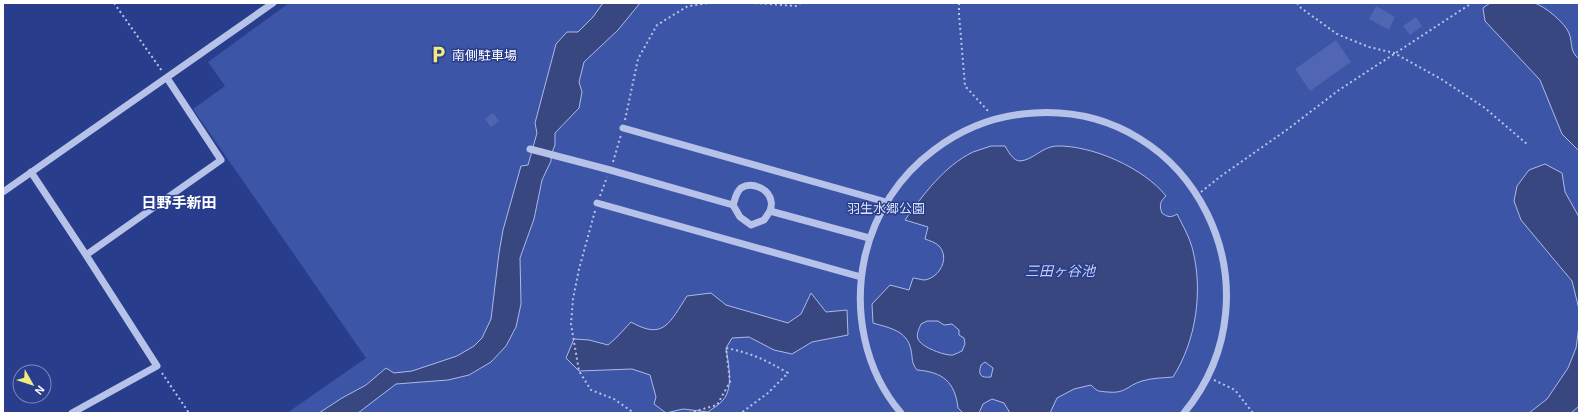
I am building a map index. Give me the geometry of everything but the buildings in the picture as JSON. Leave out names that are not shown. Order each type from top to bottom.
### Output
[{"type":"street","points":[[3,192],[273,3]]},
{"type":"street","points":[[86,255],[220,160],[166,78]]},
{"type":"street","points":[[901,413],[883,387],[871,361],[863,334],[860,306],[861,277],[869,238],[886,202],[902,179],[927,155],[944,142],[968,129],[995,119],[1020,114],[1046,112],[1071,114],[1096,120],[1114,126],[1143,141],[1164,156],[1182,174],[1197,195],[1209,216],[1218,238],[1224,261],[1227,284],[1227,308],[1224,332],[1208,377],[1194,402],[1184,413]]},
{"type":"street","points":[[623,128],[886,202]]},
{"type":"street","points":[[530,149],[733,205],[740,217],[751,225],[764,220],[770,210],[771,203],[769,196],[762,189],[757,186],[750,186],[742,188],[738,192],[733,205]]},
{"type":"street","points":[[32,172],[157,366],[72,413]]},
{"type":"street","points":[[597,203],[861,277]]},
{"type":"street","points":[[770,210],[869,238]]},
{"type":"path","points":[[114,3],[166,78]]},
{"type":"path","points":[[755,3],[796,6],[801,3]]},
{"type":"path","points":[[959,3],[958,14],[965,86],[995,119]]},
{"type":"path","points":[[1297,3],[1301,8],[1337,34],[1369,47],[1394,53],[1441,79],[1485,108],[1528,145]]},
{"type":"path","points":[[1197,195],[1339,90],[1472,3]]},
{"type":"path","points":[[689,413],[717,405],[730,382],[726,348],[745,352],[769,362],[788,374],[768,393],[741,413]]},
{"type":"path","points":[[157,366],[189,413]]},
{"type":"path","points":[[1208,377],[1235,390],[1253,413]]},
{"type":"green space","name":"羽生水郷公園","points":[[289,3],[1579,3],[1579,413],[287,413],[366,358],[193,109],[225,86],[208,62]]},
{"type":"water","points":[[603,3],[640,3],[618,30],[584,62],[579,82],[582,92],[579,108],[555,133],[555,145],[551,155],[551,161],[542,180],[534,219],[520,258],[521,304],[516,327],[506,346],[491,362],[469,375],[448,380],[396,384],[358,413],[319,413],[366,385],[386,368],[394,373],[412,371],[457,356],[474,346],[482,338],[491,319],[503,230],[521,166],[528,165],[537,133],[535,123],[556,44],[567,32],[578,32],[593,17]]},
{"type":"water","points":[[1490,3],[1534,3],[1549,11],[1567,29],[1572,50],[1579,59],[1579,151],[1562,134],[1540,80],[1485,21],[1483,8]]},
{"type":"water","name":"三田ヶ谷池","points":[[991,146],[1005,146],[1013,158],[1017,161],[1025,160],[1046,149],[1056,146],[1085,149],[1116,160],[1145,176],[1166,196],[1162,200],[1160,206],[1162,213],[1167,216],[1177,214],[1184,228],[1193,251],[1197,283],[1197,299],[1192,332],[1181,363],[1173,377],[1146,380],[1118,392],[1100,391],[1091,385],[1074,389],[1057,398],[1050,413],[1010,413],[1004,403],[992,399],[983,404],[979,413],[963,413],[958,408],[951,385],[946,380],[934,373],[917,370],[913,363],[911,350],[906,338],[891,328],[873,323],[872,304],[890,285],[909,290],[913,278],[925,280],[930,278],[939,271],[942,266],[944,256],[939,246],[925,239],[928,227],[905,220],[943,173],[962,158],[973,152]],"holes":[[[927,321],[938,321],[944,325],[952,324],[959,330],[959,335],[964,338],[965,344],[962,351],[949,355],[928,348],[920,342],[917,335],[921,324]],[[985,362],[993,368],[991,377],[984,377],[980,373],[981,365]]]},
{"type":"water","points":[[1545,164],[1562,173],[1565,192],[1579,217],[1579,309],[1572,281],[1521,220],[1514,201],[1517,186],[1529,170]]},
{"type":"water","points":[[711,293],[726,305],[788,323],[801,314],[811,293],[826,312],[847,310],[848,335],[812,342],[792,354],[774,350],[749,337],[732,338],[726,348],[729,367],[728,389],[723,400],[708,412],[683,409],[666,413],[654,404],[656,397],[650,375],[632,369],[579,371],[566,358],[574,339],[589,340],[608,345],[631,322],[651,330],[659,329],[671,321],[687,296]]},
{"type":"water","points":[[1579,326],[1579,406],[1571,413],[1529,413],[1547,399],[1568,368],[1576,348]]},
{"type":"place","name":"南側駐車場","points":[[439,55]]},
{"type":"district","name":"日野手新田","points":[[179,203]]}]
